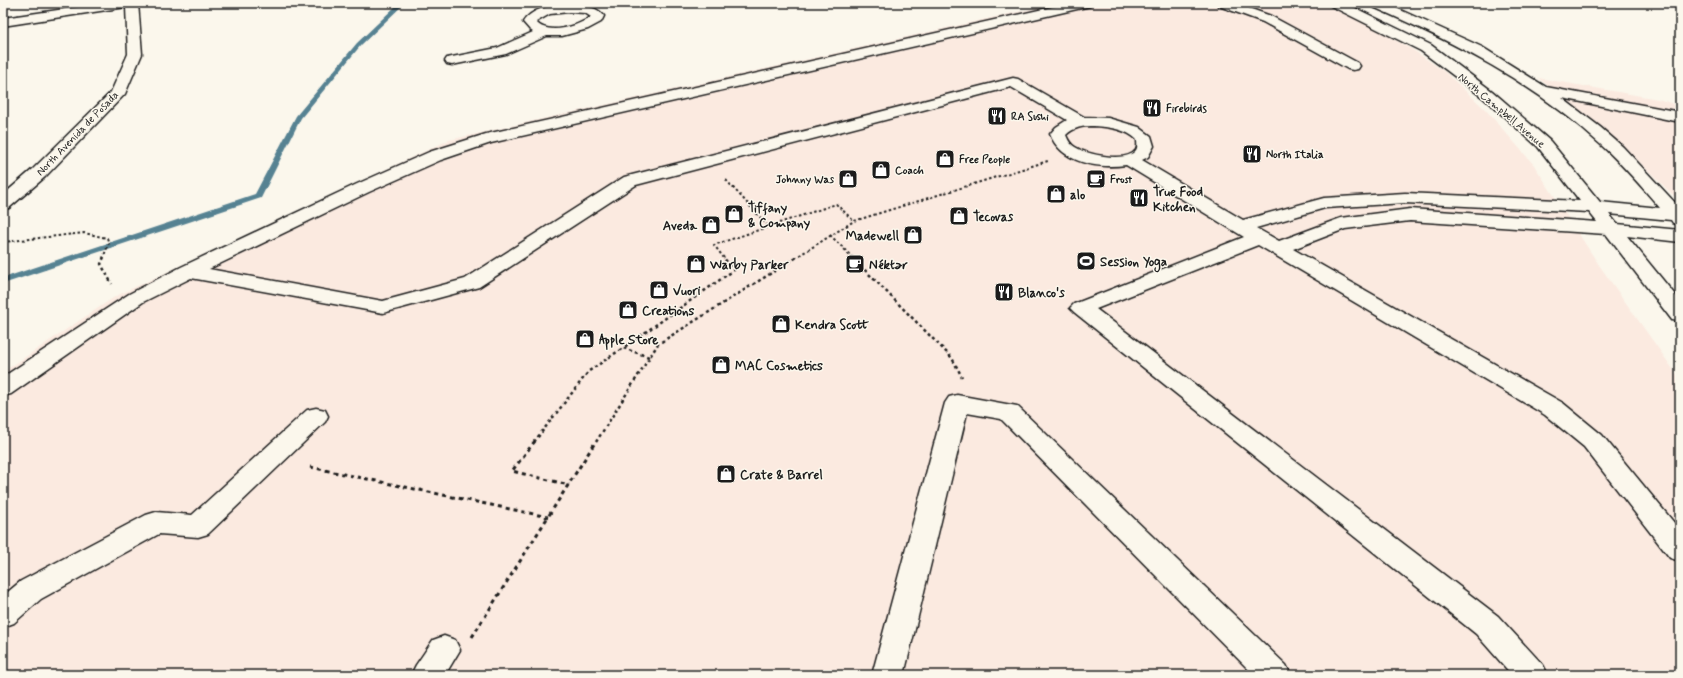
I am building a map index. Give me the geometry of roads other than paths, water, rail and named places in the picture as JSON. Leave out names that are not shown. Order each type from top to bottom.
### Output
[{"type":"street","points":[[3,22],[132,3]]},
{"type":"street","name":"North Avenida de Posada","points":[[3,204],[39,173],[118,94],[135,54],[132,3]]},
{"type":"street","points":[[3,388],[136,298],[188,271],[435,156],[486,139],[1086,3]]},
{"type":"street","points":[[1223,3],[1267,19],[1353,66]]},
{"type":"street","name":"North Campbell Avenue","points":[[1335,3],[1426,48],[1487,94],[1544,144],[1680,315]]},
{"type":"street","points":[[1375,3],[1418,21],[1477,51],[1541,90],[1596,131],[1639,174],[1678,217]]},
{"type":"street","points":[[571,5],[588,10],[598,16],[598,19],[586,27],[576,30],[546,31],[531,26],[529,22],[532,18],[546,11],[571,5]]},
{"type":"street","points":[[452,61],[501,51],[546,31]]},
{"type":"street","points":[[188,271],[383,307],[472,284],[630,181],[1012,82],[1081,122]]},
{"type":"street","points":[[1541,90],[1680,117]]},
{"type":"street","points":[[1081,122],[1109,122],[1128,128],[1143,137],[1146,144],[1145,150],[1139,156],[1128,159],[1100,160],[1073,153],[1064,147],[1059,141],[1058,134],[1066,127],[1081,122]]},
{"type":"street","points":[[1128,159],[1554,409],[1593,441],[1680,550]]},
{"type":"street","points":[[1532,675],[1487,625],[1081,308],[1260,237],[1324,203],[1405,198],[1594,207],[1678,217]]},
{"type":"street","points":[[1260,237],[1410,215],[1613,229],[1680,236]]},
{"type":"street","points":[[888,675],[957,403],[1008,412],[1275,675]]},
{"type":"street","points":[[3,614],[31,590],[156,523],[198,526],[316,416]]},
{"type":"street","points":[[427,675],[457,646]]},
{"type":"waterway","points":[[3,281],[258,196],[298,117],[359,44],[402,3]]},
{"type":"place","name":"Firebirds","points":[[1152,108]]},
{"type":"place","name":"RA Sushi","points":[[997,116]]},
{"type":"place","name":"North Italia","points":[[1252,154]]},
{"type":"place","name":"Free People","points":[[945,159]]},
{"type":"place","name":"Coach","points":[[881,170]]},
{"type":"place","name":"Johnny Was","points":[[848,179]]},
{"type":"place","name":"Frost","points":[[1096,179]]},
{"type":"place","name":"alo","points":[[1056,194]]},
{"type":"place","name":"True Food Kitchen","points":[[1139,198]]},
{"type":"place","name":"Tiffany & Company","points":[[734,214]]},
{"type":"place","name":"Tecovas","points":[[959,216]]},
{"type":"place","name":"Aveda","points":[[711,225]]},
{"type":"place","name":"Madewell","points":[[913,235]]},
{"type":"place","name":"Session Yoga","points":[[1086,261]]},
{"type":"place","name":"Warby Parker","points":[[696,264]]},
{"type":"place","name":"Néktər","points":[[855,264]]},
{"type":"place","name":"Vuori","points":[[659,290]]},
{"type":"place","name":"Blanco's","points":[[1004,292]]},
{"type":"place","name":"Creations","points":[[628,310]]},
{"type":"place","name":"Kendra Scott","points":[[781,324]]},
{"type":"place","name":"Apple Store","points":[[585,339]]},
{"type":"place","name":"MAC Cosmetics","points":[[721,365]]},
{"type":"place","name":"Crate & Barrel","points":[[726,474]]}]
